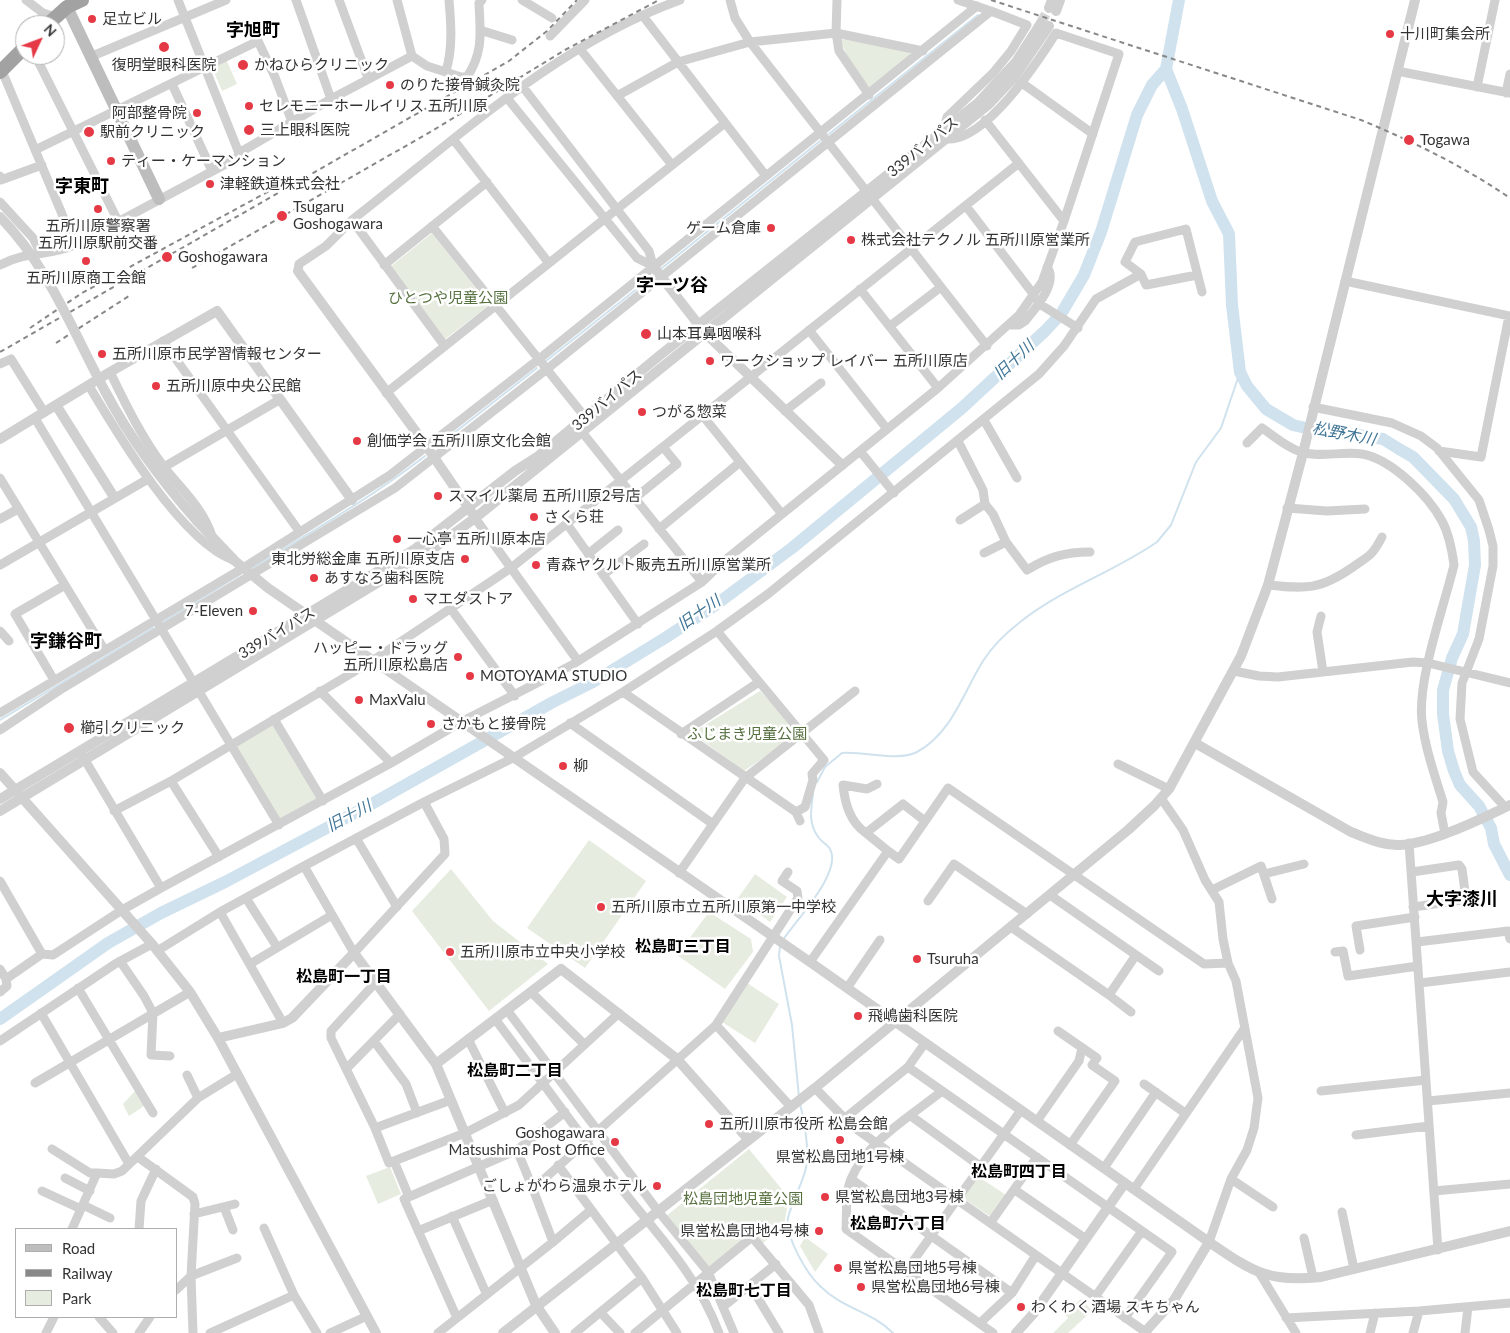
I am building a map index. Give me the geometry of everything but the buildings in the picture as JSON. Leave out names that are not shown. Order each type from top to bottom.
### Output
[{"type":"highway","points":[[57,15],[66,4],[82,0]]},
{"type":"highway","points":[[1,72],[15,57]]},
{"type":"main road","points":[[66,4],[159,198]]},
{"type":"street","points":[[26,0],[45,15]]},
{"type":"street","points":[[178,0],[239,153]]},
{"type":"street","points":[[90,57],[226,0]]},
{"type":"street","points":[[296,0],[331,99]]},
{"type":"street","points":[[339,0],[368,78]]},
{"type":"street","points":[[397,0],[412,56],[428,66],[461,78],[467,77],[472,69],[481,45],[479,3],[482,0]]},
{"type":"street","points":[[446,72],[450,58],[449,0]]},
{"type":"street","points":[[522,0],[552,18]]},
{"type":"street","points":[[550,36],[585,0]]},
{"type":"street","points":[[578,661],[475,518],[427,447],[298,271],[299,264],[320,250],[352,220],[453,139],[523,87],[580,49],[643,16],[680,0]]},
{"type":"street","points":[[730,0],[735,18],[750,42],[987,346]]},
{"type":"street","points":[[836,0],[836,34],[839,51],[869,94]]},
{"type":"street","points":[[945,135],[946,117],[993,73],[1011,51],[1027,25],[958,0]]},
{"type":"street","points":[[1052,6],[1060,0]]},
{"type":"street","points":[[503,1333],[536,1305],[815,1088],[1128,830],[1169,789],[1234,671],[1268,585],[1415,0]]},
{"type":"street","points":[[1477,87],[1495,0]]},
{"type":"street","points":[[0,713],[243,568],[352,500],[427,447],[977,6]]},
{"type":"street","points":[[0,730],[60,690],[160,629],[243,568],[360,511],[395,488],[547,369],[991,11]]},
{"type":"street","points":[[643,16],[766,176]]},
{"type":"street","points":[[311,618],[430,551],[475,518],[579,428],[705,333],[870,195],[945,135],[989,104],[1009,83],[1034,51],[1045,24]]},
{"type":"street","points":[[480,30],[512,40]]},
{"type":"street","points":[[6,979],[42,954],[53,955],[122,910],[391,763],[461,722],[515,696],[578,661],[638,624],[702,582],[724,561],[938,388],[1037,300],[1119,54],[1056,33],[1022,83],[985,120],[967,136],[956,140],[945,135]]},
{"type":"street","points":[[617,96],[678,62],[750,42],[836,34],[923,51]]},
{"type":"street","points":[[35,150],[258,41],[275,77],[292,122]]},
{"type":"street","points":[[580,49],[672,165]]},
{"type":"street","points":[[0,265],[16,257],[40,252],[57,253],[75,245],[159,198],[237,158],[239,153],[331,99],[412,56]]},
{"type":"street","points":[[40,65],[118,222]]},
{"type":"street","points":[[1397,71],[1508,93],[1510,74]]},
{"type":"street","points":[[1,72],[75,245]]},
{"type":"street","points":[[1022,83],[1092,134]]},
{"type":"street","points":[[172,84],[212,171]]},
{"type":"street","points":[[523,87],[649,251],[653,266],[698,325],[842,465]]},
{"type":"street","points":[[508,98],[637,258],[653,266]]},
{"type":"street","points":[[985,120],[1064,221]]},
{"type":"street","points":[[386,393],[495,304],[618,210],[725,124]]},
{"type":"street","points":[[453,139],[548,262]]},
{"type":"street","points":[[114,811],[171,781],[372,660],[511,568],[1019,163]]},
{"type":"street","points":[[0,176],[1,180],[42,165]]},
{"type":"street","points":[[384,265],[487,182]]},
{"type":"street","name":"339バイパス","points":[[588,421],[698,325],[870,195]]},
{"type":"street","points":[[0,202],[33,238],[40,252]]},
{"type":"street","points":[[966,206],[1037,300],[1076,327]]},
{"type":"street","points":[[0,217],[27,249],[44,275],[127,430],[152,467],[196,521],[243,568]]},
{"type":"street","points":[[352,220],[444,345]]},
{"type":"street","points":[[432,226],[588,421]]},
{"type":"street","points":[[1197,275],[1146,285],[1141,274],[1125,262],[1134,242],[1186,229],[1202,292]]},
{"type":"street","points":[[0,1041],[120,961],[220,912],[510,756],[623,692],[717,631],[768,594],[1039,374],[1096,299],[1141,274]]},
{"type":"street","points":[[1345,281],[1509,316],[1481,457],[1439,452]]},
{"type":"street","points":[[890,326],[941,286]]},
{"type":"street","points":[[860,289],[938,388]]},
{"type":"street","points":[[0,439],[36,420],[44,412],[110,372],[217,311],[352,500]]},
{"type":"street","points":[[809,330],[887,429]]},
{"type":"street","points":[[163,341],[226,431],[300,531]]},
{"type":"street","points":[[0,364],[11,359],[44,412]]},
{"type":"street","points":[[110,372],[142,434],[164,467],[202,511],[213,538]]},
{"type":"street","points":[[786,411],[820,383]]},
{"type":"street","points":[[89,386],[148,478],[211,547],[510,756],[790,948],[1208,1242],[1260,1274],[1295,1279],[1313,1277],[1438,1250],[1510,1231]]},
{"type":"street","points":[[164,467],[279,400]]},
{"type":"street","points":[[56,405],[114,498]]},
{"type":"street","points":[[1195,743],[1351,832],[1377,842],[1401,845],[1448,833],[1506,807],[1473,772],[1464,745],[1460,719],[1459,701],[1462,683],[1479,639],[1493,566],[1493,546],[1490,530],[1479,500],[1439,452],[1420,436],[1392,423],[1313,409]]},
{"type":"street","points":[[703,416],[782,514]]},
{"type":"street","points":[[36,420],[278,825]]},
{"type":"street","points":[[984,420],[1017,478]]},
{"type":"street","points":[[579,428],[702,582]]},
{"type":"street","name":"339バイパス","points":[[0,799],[19,793],[311,618],[402,559],[468,508],[579,428]]},
{"type":"street","points":[[1247,443],[1262,428],[1303,451],[1362,454],[1383,460],[1396,469],[1418,491],[1441,520],[1452,551],[1454,565],[1428,663],[1422,694],[1421,720],[1443,802],[1441,813],[1448,833]]},
{"type":"street","points":[[958,441],[983,490],[985,504],[993,514],[1006,542],[1027,570],[1044,559],[1065,552],[1090,552]]},
{"type":"street","points":[[635,498],[677,464],[663,447]]},
{"type":"street","points":[[860,451],[893,491]]},
{"type":"street","points":[[659,529],[739,462]]},
{"type":"street","points":[[0,478],[104,650]]},
{"type":"street","points":[[0,565],[148,478]]},
{"type":"street","points":[[960,520],[985,504]]},
{"type":"street","points":[[1287,508],[1328,511],[1365,509]]},
{"type":"street","points":[[0,519],[18,509]]},
{"type":"street","points":[[567,524],[638,624]]},
{"type":"street","points":[[588,554],[618,530]]},
{"type":"street","points":[[1268,585],[1300,588],[1324,585],[1373,554],[1382,537]]},
{"type":"street","points":[[984,554],[1006,542]]},
{"type":"street","points":[[604,575],[644,544]]},
{"type":"street","points":[[54,680],[15,614],[65,585]]},
{"type":"street","points":[[451,608],[515,696]]},
{"type":"street","points":[[1321,616],[1317,632],[1323,672]]},
{"type":"street","points":[[0,630],[9,640]]},
{"type":"street","points":[[717,631],[824,760],[812,774],[805,807],[796,812]]},
{"type":"street","points":[[1234,671],[1278,677],[1413,662],[1428,663],[1510,684]]},
{"type":"street","points":[[681,734],[759,682]]},
{"type":"street","points":[[680,873],[745,778],[855,690]]},
{"type":"street","points":[[320,691],[391,763]]},
{"type":"street","points":[[623,692],[796,812],[800,821]]},
{"type":"street","points":[[274,719],[323,800]]},
{"type":"street","points":[[570,722],[713,824]]},
{"type":"street","points":[[82,755],[161,888]]},
{"type":"street","points":[[1118,764],[1169,789]]},
{"type":"street","points":[[0,773],[122,910],[190,992],[218,1038],[376,1333]]},
{"type":"street","points":[[171,781],[219,857]]},
{"type":"street","points":[[877,784],[867,788],[843,785],[844,798],[854,825],[899,858],[948,788],[1204,964],[1228,963]]},
{"type":"street","points":[[0,810],[19,793]]},
{"type":"street","points":[[815,1088],[844,1119],[876,1143],[991,1222],[1146,1333],[1174,1300],[1208,1242],[1231,1178],[1248,1150],[1254,1128],[1258,1098],[1236,981],[1228,963],[1223,939],[1219,902],[1205,880],[1183,830],[1161,798]]},
{"type":"street","points":[[218,1038],[283,1023],[292,1018],[445,854],[444,839],[424,802]]},
{"type":"street","points":[[866,833],[902,804],[925,821]]},
{"type":"street","points":[[356,838],[396,908]]},
{"type":"street","points":[[1409,843],[1438,1250]]},
{"type":"street","points":[[810,962],[888,851]]},
{"type":"street","points":[[928,901],[954,864],[1027,914]]},
{"type":"street","points":[[1264,874],[1304,864]]},
{"type":"street","points":[[1412,872],[1459,865],[1462,870],[1466,899]]},
{"type":"street","points":[[304,866],[354,953],[436,1064],[536,1305],[555,1333]]},
{"type":"street","points":[[1212,890],[1261,866],[1272,899]]},
{"type":"street","points":[[533,1189],[716,1025],[774,938],[798,898],[797,891],[782,881],[788,872]]},
{"type":"street","points":[[0,881],[42,954]]},
{"type":"street","points":[[1050,895],[1159,971]]},
{"type":"street","points":[[1413,907],[1491,896]]},
{"type":"street","points":[[246,898],[276,947]]},
{"type":"street","points":[[220,912],[283,1023]]},
{"type":"street","points":[[250,964],[332,915]]},
{"type":"street","points":[[1360,950],[1356,926],[1415,917]]},
{"type":"street","points":[[1011,927],[1131,1012]]},
{"type":"street","points":[[1417,942],[1508,931],[1510,939]]},
{"type":"street","points":[[847,988],[880,940]]},
{"type":"street","points":[[1335,952],[1344,951],[1348,976],[1418,966]]},
{"type":"street","points":[[1108,995],[1136,955]]},
{"type":"street","points":[[120,961],[144,996],[153,1014],[151,1055],[170,1056]]},
{"type":"street","points":[[0,969],[6,979],[7,986],[0,992]]},
{"type":"street","points":[[436,1064],[561,969],[677,1059],[748,1139]]},
{"type":"street","points":[[1420,983],[1510,972]]},
{"type":"street","points":[[376,982],[331,1030],[331,1038],[375,1128],[389,1163],[465,1133],[519,1105],[619,1013]]},
{"type":"street","points":[[78,988],[153,1113]]},
{"type":"street","points":[[35,1083],[190,992]]},
{"type":"street","points":[[531,992],[584,1044]]},
{"type":"street","points":[[507,1010],[658,1211],[708,1272],[724,1306],[731,1332]]},
{"type":"street","points":[[41,1013],[128,1164]]},
{"type":"street","points":[[347,1068],[400,1014]]},
{"type":"street","points":[[495,1019],[695,1283],[711,1310],[719,1333]]},
{"type":"street","points":[[716,1025],[793,1105]]},
{"type":"street","points":[[1016,1333],[1034,1313],[1109,1207],[1129,1186],[1185,1113],[1244,1030]]},
{"type":"street","points":[[1058,1031],[1097,1058],[1092,1065],[1115,1081],[1070,1145]]},
{"type":"street","points":[[468,1039],[505,1113]]},
{"type":"street","points":[[374,1041],[406,1084],[417,1113]]},
{"type":"street","points":[[844,1119],[908,1067],[925,1043]]},
{"type":"street","points":[[1037,1121],[1079,1061],[1082,1048]]},
{"type":"street","points":[[908,1067],[1172,1252],[1125,1318]]},
{"type":"street","points":[[52,1149],[90,1173],[114,1174],[138,1157],[198,1098],[237,1074]]},
{"type":"street","points":[[186,1075],[198,1098]]},
{"type":"street","points":[[1321,1091],[1426,1080]]},
{"type":"street","points":[[1144,1084],[1185,1113]]},
{"type":"street","points":[[942,1092],[876,1143],[851,1180],[846,1229],[992,1333]]},
{"type":"street","points":[[1104,1168],[1156,1092]]},
{"type":"street","points":[[1428,1101],[1510,1094]]},
{"type":"street","points":[[375,1128],[451,1100]]},
{"type":"street","points":[[906,1271],[956,1198],[1021,1110]]},
{"type":"street","points":[[457,1318],[404,1199],[517,1150],[565,1112]]},
{"type":"street","points":[[911,1116],[980,1166]]},
{"type":"street","points":[[1356,1135],[1429,1126]]},
{"type":"street","points":[[517,1150],[553,1242]]},
{"type":"street","points":[[138,1157],[193,1197],[191,1276],[193,1333]]},
{"type":"street","points":[[991,1222],[1037,1157]]},
{"type":"street","points":[[394,1161],[409,1197]]},
{"type":"street","points":[[558,1165],[642,1278],[663,1308],[677,1333]]},
{"type":"street","points":[[139,1228],[141,1201],[156,1169]]},
{"type":"street","points":[[72,1228],[97,1173]]},
{"type":"street","points":[[65,1178],[90,1191]]},
{"type":"street","points":[[1231,1178],[1273,1207]]},
{"type":"street","points":[[851,1180],[1012,1293]]},
{"type":"street","points":[[1434,1191],[1510,1184]]},
{"type":"street","points":[[1014,1190],[1086,1239]]},
{"type":"street","points":[[42,1191],[110,1218]]},
{"type":"street","points":[[418,1231],[493,1200]]},
{"type":"street","points":[[194,1214],[235,1204]]},
{"type":"street","points":[[224,1207],[233,1230]]},
{"type":"street","points":[[438,1333],[591,1210]]},
{"type":"street","points":[[1342,1212],[1354,1268]]},
{"type":"street","points":[[452,1216],[486,1293]]},
{"type":"street","points":[[264,1228],[294,1295],[317,1333]]},
{"type":"street","points":[[1096,1297],[1142,1231]]},
{"type":"street","points":[[635,1333],[663,1308],[752,1237],[809,1305],[819,1333]]},
{"type":"street","points":[[1304,1238],[1313,1277]]},
{"type":"street","points":[[980,1323],[1012,1293],[1036,1255]]},
{"type":"street","points":[[178,1288],[191,1276],[237,1258]]},
{"type":"street","points":[[724,1306],[776,1264]]},
{"type":"street","points":[[1260,1274],[1296,1333]]},
{"type":"street","points":[[575,1333],[642,1278]]},
{"type":"street","points":[[750,1285],[778,1333]]},
{"type":"street","points":[[210,1333],[294,1295]]},
{"type":"street","points":[[1286,1318],[1420,1311],[1510,1302]]},
{"type":"street","points":[[1465,1333],[1468,1306]]},
{"type":"street","points":[[1414,1333],[1420,1311]]},
{"type":"street","points":[[601,1313],[620,1333]]},
{"type":"street","points":[[1370,1333],[1375,1313]]},
{"type":"street","points":[[330,1333],[345,1330],[366,1316]]},
{"type":"street","points":[[46,1333],[54,1318]]},
{"type":"street","points":[[100,1318],[113,1333]]},
{"type":"street","points":[[139,1333],[149,1318]]},
{"type":"green space","points":[[840,39],[910,50],[911,55],[869,87],[851,65]]},
{"type":"green space","points":[[226,59],[237,84],[222,91],[211,65]]},
{"type":"green space","name":"ひとつや児童公園","points":[[432,233],[489,305],[444,340],[390,267]]},
{"type":"green space","name":"ふじまき児童公園","points":[[760,691],[800,733],[744,771],[692,733]]},
{"type":"green space","points":[[273,723],[318,798],[279,819],[235,746]]},
{"type":"green space","points":[[589,840],[646,881],[585,968],[527,928]]},
{"type":"green space","points":[[451,869],[493,921],[548,964],[489,1011],[412,911]]},
{"type":"green space","points":[[755,874],[787,897],[770,922],[738,898]]},
{"type":"green space","points":[[709,912],[751,939],[753,952],[725,989],[677,955]]},
{"type":"green space","points":[[747,983],[779,1004],[755,1043],[722,1022]]},
{"type":"green space","points":[[135,1091],[144,1106],[129,1116],[123,1104]]},
{"type":"green space","name":"松島団地児童公園","points":[[749,1149],[789,1198],[784,1225],[762,1244],[753,1233],[708,1268],[665,1217]]},
{"type":"green space","points":[[390,1167],[401,1194],[378,1204],[366,1176]]},
{"type":"green space","points":[[976,1175],[1006,1195],[991,1217],[966,1200],[964,1194]]},
{"type":"green space","points":[[805,1237],[828,1254],[815,1272],[800,1246]]},
{"type":"green space","points":[[1081,1299],[1092,1311],[1068,1333],[1053,1333],[1068,1318],[1065,1314]]},
{"type":"waterway","name":"旧十川","points":[[0,1019],[108,943],[161,913],[225,882],[368,806],[553,702],[593,682],[665,638],[714,606],[792,548],[962,408],[1061,314],[1084,275],[1101,232],[1137,115],[1152,85],[1166,69],[1179,0]]},
{"type":"waterway","points":[[829,134],[978,15]]},
{"type":"waterway","name":"松野木川","points":[[1166,69],[1182,109],[1212,201],[1229,234],[1232,305],[1240,372],[1247,386],[1266,409],[1293,425],[1314,430],[1383,439],[1413,457],[1454,499],[1471,527],[1474,541],[1475,565],[1463,634],[1452,658],[1443,690],[1443,714],[1448,751],[1454,771],[1460,785],[1479,806],[1491,828],[1494,844],[1510,875]]},
{"type":"waterway","points":[[662,268],[820,141]]},
{"type":"waterway","points":[[546,361],[653,276]]},
{"type":"waterway","points":[[435,448],[537,368]]},
{"type":"waterway","points":[[817,782],[825,767],[842,753],[900,756],[917,752],[929,744],[956,711],[987,656],[1009,631],[1052,600],[1123,563],[1157,542],[1171,525],[1196,462],[1221,428],[1240,372]]},
{"type":"waterway","points":[[252,568],[362,500],[425,456]]},
{"type":"waterway","points":[[163,622],[241,574]]},
{"type":"waterway","points":[[0,720],[153,628]]},
{"type":"waterway","points":[[783,940],[816,896],[830,870],[832,859],[830,849],[819,838],[813,827],[811,817],[813,794]]},
{"type":"waterway","points":[[780,946],[779,956],[792,1025],[799,1097]]},
{"type":"waterway","points":[[800,1104],[806,1136],[807,1162],[788,1218],[793,1245],[809,1273],[829,1294],[876,1320],[893,1333]]},
{"type":"tunnel","points":[[1041,23],[1049,8]]},
{"type":"railway","points":[[0,352],[509,61],[547,31],[577,0]]},
{"type":"railway","points":[[192,268],[432,131],[565,50],[659,0]]},
{"type":"railway","points":[[991,0],[1361,120],[1438,155],[1510,198]]},
{"type":"railway","points":[[30,328],[82,293],[282,184]]},
{"type":"railway","points":[[56,343],[129,296]]},
{"type":"place","name":"足立ビル","points":[[92,19]]},
{"type":"place","name":"十川町集会所","points":[[1390,34]]},
{"type":"place","name":"復明堂眼科医院","points":[[164,47]]},
{"type":"place","name":"かねひらクリニック","points":[[243,65]]},
{"type":"place","name":"のりた接骨鍼灸院","points":[[390,85]]},
{"type":"place","name":"セレモニーホールイリス 五所川原","points":[[249,106]]},
{"type":"place","name":"阿部整骨院","points":[[197,113]]},
{"type":"place","name":"三上眼科医院","points":[[249,130]]},
{"type":"place","name":"駅前クリニック","points":[[89,132]]},
{"type":"place","name":"Togawa","points":[[1409,140]]},
{"type":"place","name":"ティー・ケーマンション","points":[[111,161]]},
{"type":"place","name":"津軽鉄道株式会社","points":[[210,184]]},
{"type":"place","name":"五所川原警察署 五所川原駅前交番","points":[[98,209]]},
{"type":"place","name":"Tsugaru Goshogawara","points":[[282,216]]},
{"type":"place","name":"ゲーム倉庫","points":[[771,228]]},
{"type":"place","name":"株式会社テクノル 五所川原営業所","points":[[851,240]]},
{"type":"place","name":"Goshogawara","points":[[167,257]]},
{"type":"place","name":"五所川原商工会館","points":[[86,261]]},
{"type":"place","name":"山本耳鼻咽喉科","points":[[646,334]]},
{"type":"place","name":"五所川原市民学習情報センター","points":[[102,354]]},
{"type":"place","name":"ワークショップ レイバー 五所川原店","points":[[710,361]]},
{"type":"place","name":"五所川原中央公民館","points":[[156,386]]},
{"type":"place","name":"つがる惣菜","points":[[642,412]]},
{"type":"place","name":"創価学会 五所川原文化会館","points":[[357,441]]},
{"type":"place","name":"スマイル薬局 五所川原2号店","points":[[438,496]]},
{"type":"place","name":"さくら荘","points":[[534,517]]},
{"type":"place","name":"一心亭 五所川原本店","points":[[397,539]]},
{"type":"place","name":"東北労総金庫 五所川原支店","points":[[465,559]]},
{"type":"place","name":"青森ヤクルト販売五所川原営業所","points":[[536,565]]},
{"type":"place","name":"あすなろ歯科医院","points":[[314,578]]},
{"type":"place","name":"マエダストア","points":[[413,599]]},
{"type":"place","name":"7-Eleven","points":[[253,611]]},
{"type":"place","name":"ハッピー・ドラッグ 五所川原松島店","points":[[458,657]]},
{"type":"place","name":"MOTOYAMA STUDIO","points":[[470,676]]},
{"type":"place","name":"MaxValu","points":[[359,700]]},
{"type":"place","name":"さかもと接骨院","points":[[431,724]]},
{"type":"place","name":"櫛引クリニック","points":[[69,728]]},
{"type":"place","name":"柳","points":[[563,766]]},
{"type":"place","name":"五所川原市立五所川原第一中学校","points":[[601,907]]},
{"type":"place","name":"五所川原市立中央小学校","points":[[450,952]]},
{"type":"place","name":"Tsuruha","points":[[917,959]]},
{"type":"place","name":"飛嶋歯科医院","points":[[858,1016]]},
{"type":"place","name":"五所川原市役所 松島会館","points":[[709,1124]]},
{"type":"place","name":"県営松島団地1号棟","points":[[840,1140]]},
{"type":"place","name":"Goshogawara Matsushima Post Office","points":[[615,1142]]},
{"type":"place","name":"ごしょがわら温泉ホテル","points":[[657,1186]]},
{"type":"place","name":"県営松島団地3号棟","points":[[825,1197]]},
{"type":"place","name":"県営松島団地4号棟","points":[[819,1231]]},
{"type":"place","name":"県営松島団地5号棟","points":[[838,1268]]},
{"type":"place","name":"県営松島団地6号棟","points":[[861,1287]]},
{"type":"place","name":"わくわく酒場 スキちゃん","points":[[1021,1307]]},
{"type":"district","name":"字旭町","points":[[253,30]]},
{"type":"district","name":"字東町","points":[[82,186]]},
{"type":"district","name":"字一ツ谷","points":[[672,285]]},
{"type":"district","name":"字鎌谷町","points":[[66,641]]},
{"type":"district","name":"大字漆川","points":[[1462,899]]},
{"type":"district","name":"松島町三丁目","points":[[683,947]]},
{"type":"district","name":"松島町一丁目","points":[[344,977]]},
{"type":"district","name":"松島町二丁目","points":[[515,1071]]},
{"type":"district","name":"松島町四丁目","points":[[1019,1172]]},
{"type":"district","name":"松島町六丁目","points":[[898,1224]]},
{"type":"district","name":"松島町七丁目","points":[[744,1291]]}]
